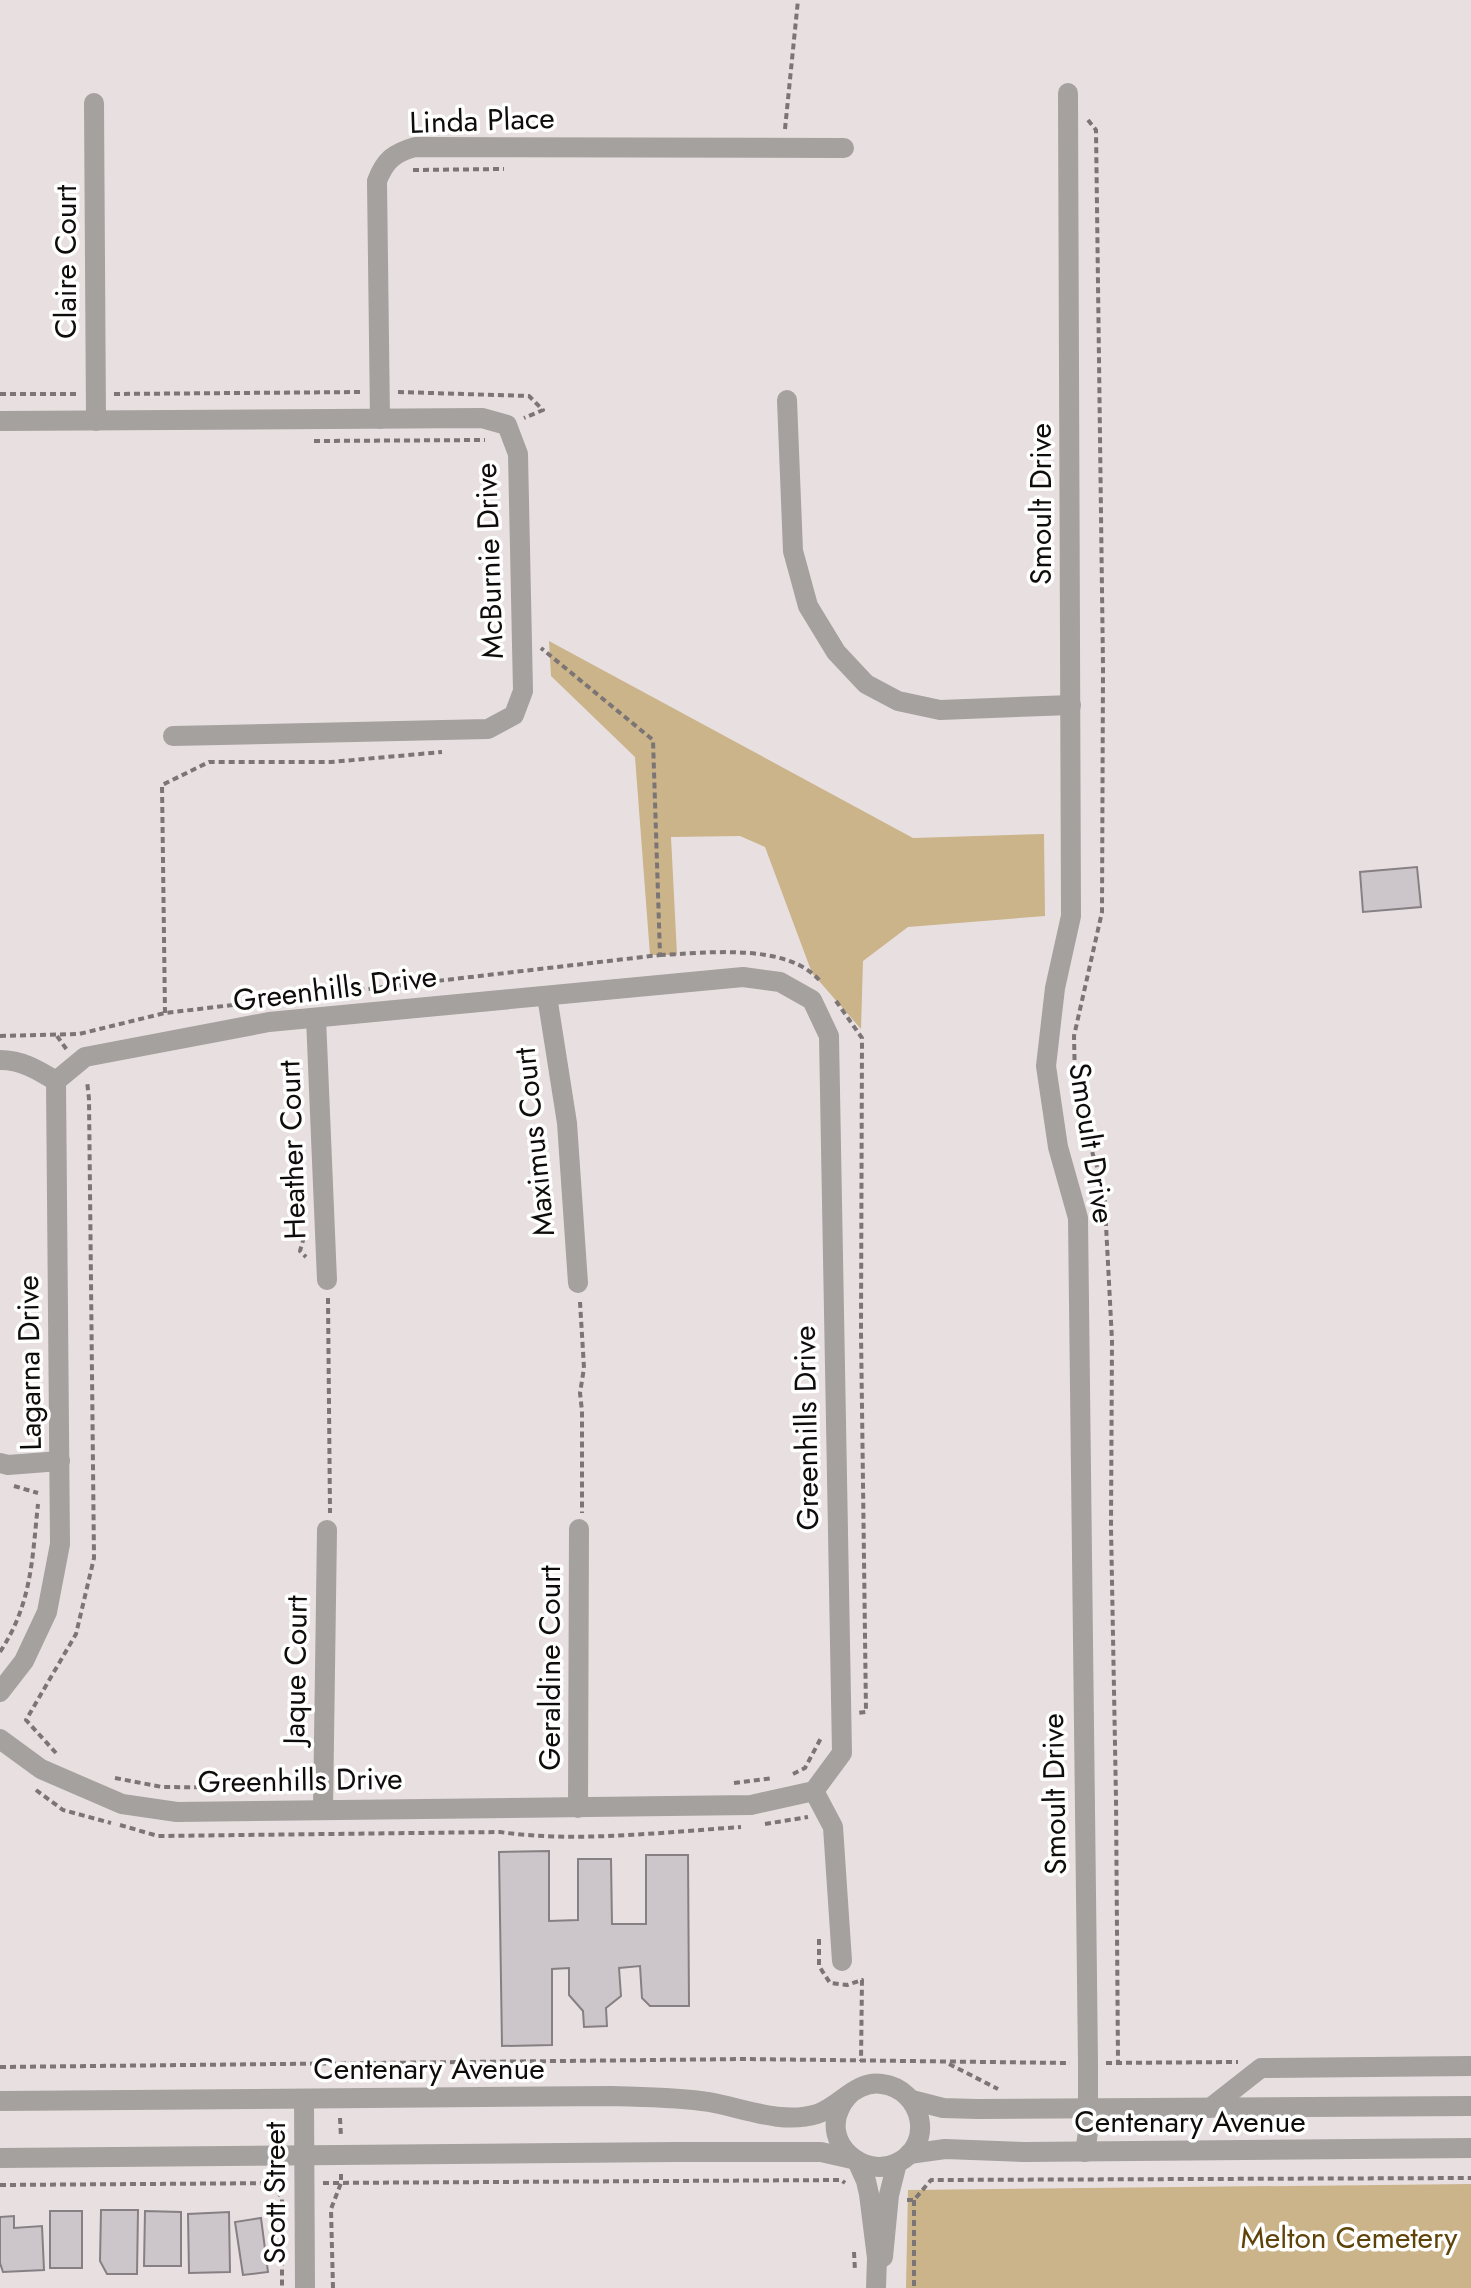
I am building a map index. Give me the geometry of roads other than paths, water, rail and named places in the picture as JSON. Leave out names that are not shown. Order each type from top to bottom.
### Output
[{"type":"street","name":"Smoult Drive","points":[[1068,93],[1071,916],[1055,988],[1046,1066],[1058,1147],[1078,1218],[1088,2063],[1085,2152]]},
{"type":"street","name":"Claire Court","points":[[94,103],[96,421]]},
{"type":"street","name":"Linda Place","points":[[380,419],[377,181],[383,165],[396,152],[415,147],[844,148]]},
{"type":"street","points":[[787,400],[793,551],[808,606],[836,652],[866,684],[898,701],[940,710],[1071,705]]},
{"type":"street","name":"McBurnie Drive","points":[[0,421],[482,418],[507,425],[518,454],[523,691],[514,715],[488,729],[173,736]]},
{"type":"street","name":"Greenhills Drive","points":[[0,1739],[41,1769],[122,1804],[177,1812],[751,1805],[814,1791],[842,1753],[829,1036],[812,1000],[780,982],[743,977],[269,1022],[85,1057],[56,1081]]},
{"type":"street","name":"Maximus Court","points":[[547,996],[567,1123],[578,1283]]},
{"type":"street","name":"Heather Court","points":[[316,1018],[327,1280]]},
{"type":"street","points":[[0,1060],[14,1060],[56,1081]]},
{"type":"street","name":"Lagarna Drive","points":[[0,1692],[24,1661],[47,1612],[60,1544],[56,1081]]},
{"type":"street","points":[[0,1463],[60,1461]]},
{"type":"street","name":"Geraldine Court","points":[[578,1808],[579,1529]]},
{"type":"street","name":"Jaque Court","points":[[323,1810],[327,1530]]},
{"type":"street","points":[[814,1791],[833,1827],[842,1961]]},
{"type":"street","name":"Centenary Avenue","points":[[1210,2108],[1261,2068],[1471,2066]]},
{"type":"street","points":[[876,2286],[879,2201],[903,2159],[917,2142],[920,2128],[919,2114],[912,2100],[896,2087],[878,2083],[864,2085],[851,2093],[840,2108],[836,2122],[837,2136],[879,2201]]},
{"type":"street","name":"Centenary Avenue","points":[[0,2101],[661,2098],[707,2102],[780,2117],[818,2114],[851,2093]]},
{"type":"street","name":"Scott Street","points":[[304,2099],[305,2288]]},
{"type":"street","name":"Centenary Avenue","points":[[912,2100],[943,2108],[1471,2106]]},
{"type":"street","name":"Centenary Avenue","points":[[903,2159],[964,2149],[1085,2152],[1471,2148]]},
{"type":"street","points":[[0,2158],[821,2152],[870,2167],[882,2167],[903,2159]]},
{"type":"park label","name":"Melton Cemetery","points":[[1349,2237]]}]
